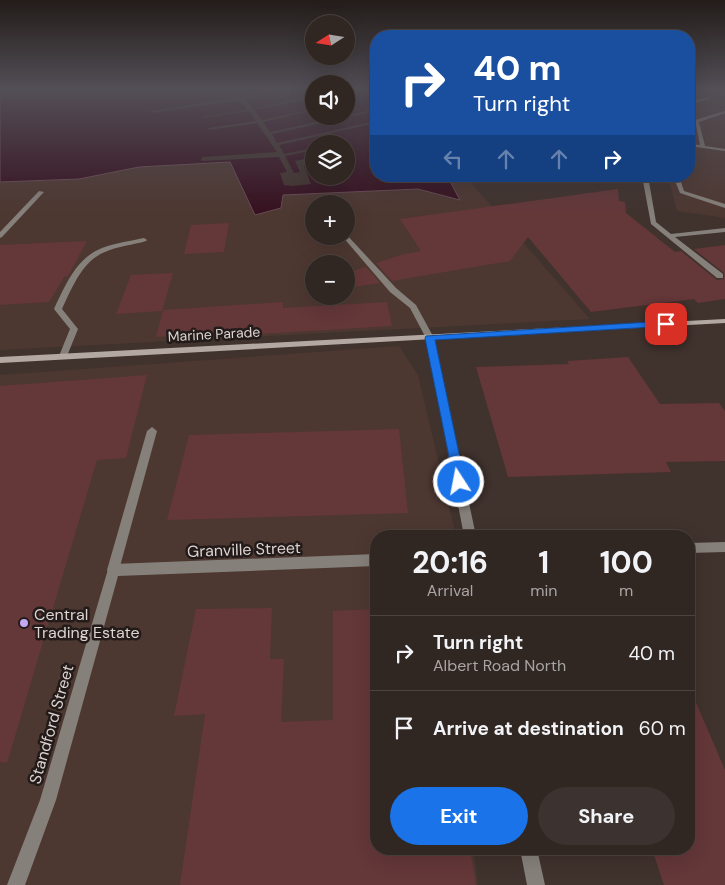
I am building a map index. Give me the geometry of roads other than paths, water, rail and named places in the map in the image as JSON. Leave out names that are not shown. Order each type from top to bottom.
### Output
[{"type":"main road","name":"Marine Parade","points":[[0,360],[725,321]]},
{"type":"street","points":[[699,130],[703,147]]},
{"type":"street","points":[[695,146],[725,150]]},
{"type":"street","points":[[645,182],[653,223],[720,276]]},
{"type":"street","points":[[678,182],[682,192],[725,206]]},
{"type":"street","points":[[0,236],[41,192]]},
{"type":"street","points":[[669,236],[725,230]]},
{"type":"street","points":[[63,356],[74,329],[71,324],[62,318],[58,309],[66,290],[83,265],[92,256],[144,240]]},
{"type":"street","points":[[354,245],[393,290],[413,307],[430,338],[469,530]]},
{"type":"street","name":"Standford Street","points":[[16,885],[48,800],[152,431]]},
{"type":"street","points":[[695,548],[725,546]]},
{"type":"street","name":"Granville Street","points":[[112,570],[370,560]]},
{"type":"street","points":[[530,855],[536,885]]},
{"type":"place","name":"Central Trading Estate","points":[[24,623]]}]
